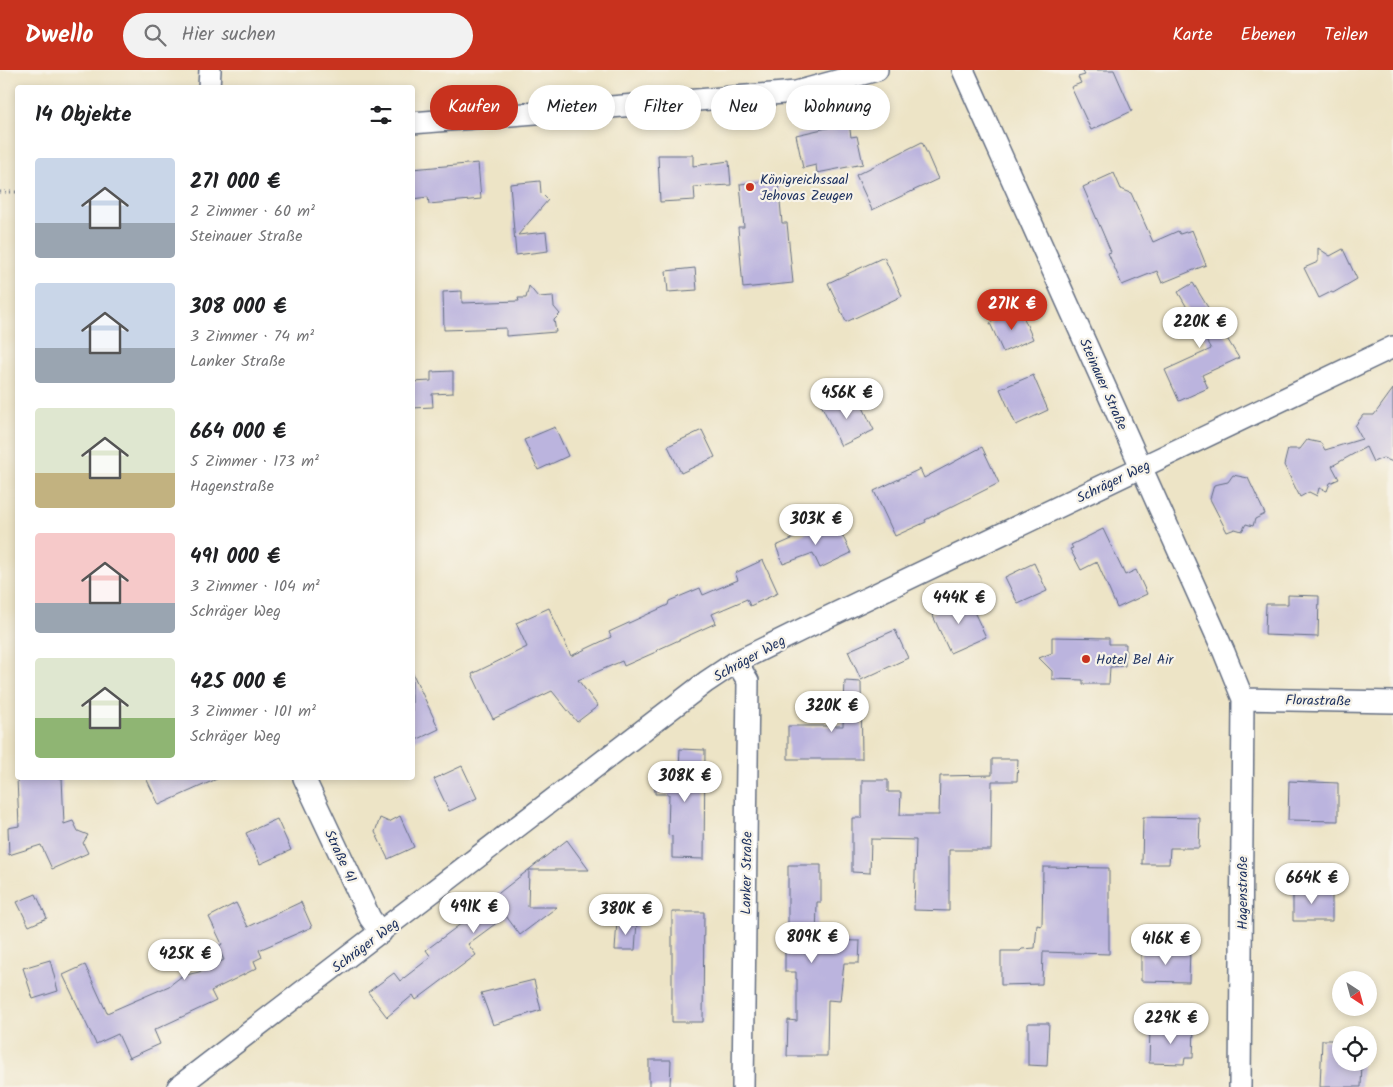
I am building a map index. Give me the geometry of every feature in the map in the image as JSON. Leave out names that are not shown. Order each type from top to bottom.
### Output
[{"type":"street","points":[[210,70],[210,85]]},
{"type":"street","points":[[415,123],[796,92],[877,70]]},
{"type":"street","name":"Steinauer Straße","points":[[963,70],[1243,699]]},
{"type":"street","name":"Schräger Weg","points":[[178,1087],[706,682],[736,662],[1393,347]]},
{"type":"street","name":"Lanker Straße","points":[[736,662],[748,681],[743,1087]]},
{"type":"street","name":"Florastraße","points":[[1243,699],[1393,702]]},
{"type":"street","name":"Hagenstraße","points":[[1240,1087],[1243,699]]},
{"type":"street","name":"Straße 41","points":[[305,780],[370,918],[381,932]]},
{"type":"path","points":[[0,192],[15,192]]},
{"type":"building","points":[[1082,70],[1114,70],[1132,111],[1091,130],[1071,87],[1081,83],[1078,77],[1085,75]]},
{"type":"building","points":[[818,130],[850,130],[851,137],[857,136],[863,164],[817,173],[816,165],[803,168],[796,135]]},
{"type":"building","points":[[922,142],[938,179],[872,210],[856,175]]},
{"type":"building","points":[[658,155],[693,155],[693,166],[729,161],[731,185],[694,187],[695,200],[660,202]]},
{"type":"building","points":[[478,163],[481,199],[429,204],[428,197],[415,199],[415,169]]},
{"type":"building","points":[[1114,173],[1121,189],[1131,193],[1153,242],[1178,231],[1180,234],[1192,230],[1206,265],[1162,283],[1157,271],[1122,285],[1108,253],[1111,252],[1083,187]]},
{"type":"building","points":[[778,180],[782,223],[787,223],[793,283],[743,288],[738,227],[744,227],[740,184]]},
{"type":"building","points":[[540,181],[541,193],[548,200],[518,235],[546,232],[548,251],[516,255],[510,184]]},
{"type":"building","points":[[1318,248],[1330,256],[1343,249],[1357,279],[1333,293],[1331,292],[1319,298],[1304,268],[1318,262]]},
{"type":"building","points":[[884,257],[902,296],[846,322],[828,283]]},
{"type":"building","points":[[695,268],[697,290],[668,292],[666,271]]},
{"type":"building","points":[[1193,283],[1239,358],[1202,375],[1208,388],[1179,401],[1165,370],[1211,349],[1178,292]]},
{"type":"building","points":[[529,286],[538,297],[553,296],[554,307],[560,314],[554,320],[556,332],[506,336],[506,328],[444,330],[443,292],[462,291],[462,303],[519,301],[518,298],[526,298]]},
{"type":"building","points":[[1020,309],[1033,339],[1003,352],[990,323]]},
{"type":"building","points":[[453,371],[453,393],[432,394],[433,407],[415,408],[415,382],[431,381],[431,372]]},
{"type":"building","points":[[1033,375],[1048,410],[1016,425],[1000,389]]},
{"type":"building","points":[[1393,389],[1393,462],[1383,458],[1373,462],[1366,447],[1332,466],[1339,479],[1330,483],[1327,491],[1319,488],[1317,496],[1309,492],[1300,497],[1284,465],[1288,449],[1300,449],[1307,440],[1321,443],[1325,450],[1362,439],[1355,426],[1363,415],[1374,415]]},
{"type":"building","points":[[857,395],[874,430],[841,446],[817,396],[838,406]]},
{"type":"building","points":[[555,427],[568,456],[538,470],[524,440]]},
{"type":"building","points":[[702,430],[715,457],[681,473],[668,446]]},
{"type":"building","points":[[982,447],[999,483],[925,520],[926,522],[895,536],[874,491],[920,469],[924,478]]},
{"type":"building","points":[[1233,475],[1248,478],[1265,514],[1255,519],[1253,526],[1246,524],[1242,531],[1235,529],[1227,532],[1210,499],[1214,485],[1228,482]]},
{"type":"building","points":[[835,520],[851,553],[820,568],[813,553],[783,564],[776,546]]},
{"type":"building","points":[[1103,529],[1125,575],[1136,570],[1147,594],[1117,608],[1097,562],[1081,570],[1070,549],[1073,548],[1071,545]]},
{"type":"building","points":[[763,560],[778,593],[750,606],[747,599],[712,614],[716,623],[624,666],[622,661],[578,680],[598,706],[577,722],[552,691],[493,719],[472,674],[527,647],[516,623],[549,608],[571,656],[611,637],[609,632],[668,605],[669,601],[700,588],[703,595],[738,580],[735,573]]},
{"type":"building","points":[[1034,563],[1047,591],[1018,604],[1005,577]]},
{"type":"building","points":[[1288,595],[1319,596],[1318,637],[1265,635],[1266,604],[1288,604]]},
{"type":"building","points":[[967,597],[986,637],[950,653],[932,614]]},
{"type":"building","points":[[895,630],[908,658],[861,680],[848,651]]},
{"type":"building","points":[[1052,637],[1109,638],[1109,644],[1126,644],[1125,666],[1110,667],[1109,684],[1083,684],[1083,680],[1052,679],[1052,671],[1039,658],[1052,653]]},
{"type":"building","points":[[415,678],[439,729],[415,741]]},
{"type":"building","points":[[845,681],[861,682],[862,759],[788,759],[788,726],[843,726]]},
{"type":"building","points":[[680,749],[705,750],[704,859],[672,858],[672,836],[668,835],[669,794],[655,794],[655,769],[679,769]]},
{"type":"building","points":[[992,759],[1018,759],[1017,781],[992,781],[991,850],[949,850],[949,911],[914,910],[916,840],[871,839],[870,873],[852,872],[852,818],[862,818],[862,780],[888,780],[888,792],[901,792],[900,815],[939,815],[940,776],[992,775]]},
{"type":"building","points":[[462,766],[477,798],[449,811],[434,779]]},
{"type":"building","points":[[17,780],[62,780],[64,824],[73,821],[78,831],[88,835],[83,843],[88,853],[52,869],[41,845],[9,855],[8,828],[19,826]]},
{"type":"building","points":[[147,780],[215,780],[159,805]]},
{"type":"building","points":[[1289,781],[1338,783],[1338,821],[1288,820]]},
{"type":"building","points":[[400,816],[414,847],[388,859],[375,832],[380,818],[389,822]]},
{"type":"building","points":[[1143,817],[1200,818],[1199,848],[1170,848],[1169,864],[1142,864]]},
{"type":"building","points":[[277,819],[291,850],[260,864],[246,833]]},
{"type":"building","points":[[567,840],[589,870],[529,870],[528,907],[557,907],[520,935],[506,916],[468,944],[476,955],[416,1000],[413,995],[387,1017],[368,992],[394,973],[400,981],[431,957],[426,950]]},
{"type":"building","points":[[788,865],[821,865],[821,902],[817,902],[816,940],[860,941],[859,963],[844,963],[840,1001],[828,1000],[827,1056],[787,1056],[788,1020],[797,1021],[796,972],[785,972],[785,939],[788,939]]},
{"type":"building","points":[[1043,867],[1109,868],[1109,954],[1043,952],[1042,984],[1001,985],[1001,951],[1020,951],[1022,949],[1035,948],[1037,925],[1042,926]]},
{"type":"building","points":[[1293,889],[1332,889],[1332,921],[1293,921]]},
{"type":"building","points":[[36,894],[47,918],[29,926],[17,902]]},
{"type":"building","points":[[301,902],[312,927],[259,950],[262,957],[254,961],[257,968],[211,991],[216,1001],[154,1030],[160,1044],[129,1058],[118,1034],[96,1044],[63,975],[85,965],[107,1013],[169,986],[182,976],[199,972],[224,960],[218,947],[222,944],[209,917],[236,903],[248,927]]},
{"type":"building","points":[[672,912],[704,912],[703,1022],[672,1022]]},
{"type":"building","points":[[617,921],[637,922],[635,950],[615,950]]},
{"type":"building","points":[[1157,949],[1190,949],[1189,982],[1141,981],[1141,951],[1157,952]]},
{"type":"building","points":[[50,960],[58,991],[33,999],[23,968]]},
{"type":"building","points":[[534,980],[541,1010],[493,1025],[481,993]]},
{"type":"building","points":[[1028,1023],[1049,1023],[1047,1066],[1028,1065]]},
{"type":"building","points":[[1167,1026],[1194,1026],[1193,1058],[1185,1058],[1184,1064],[1149,1063],[1150,1028],[1167,1029]]},
{"type":"building","points":[[1322,1040],[1332,1040],[1332,1071],[1362,1071],[1361,1087],[1320,1087]]},
{"type":"building","points":[[649,1060],[671,1060],[670,1087],[649,1087]]},
{"type":"place","name":"Königreichssaal Jehovas Zeugen","points":[[750,187]]},
{"type":"place","name":"Hotel Bel Air","points":[[1086,659]]}]
